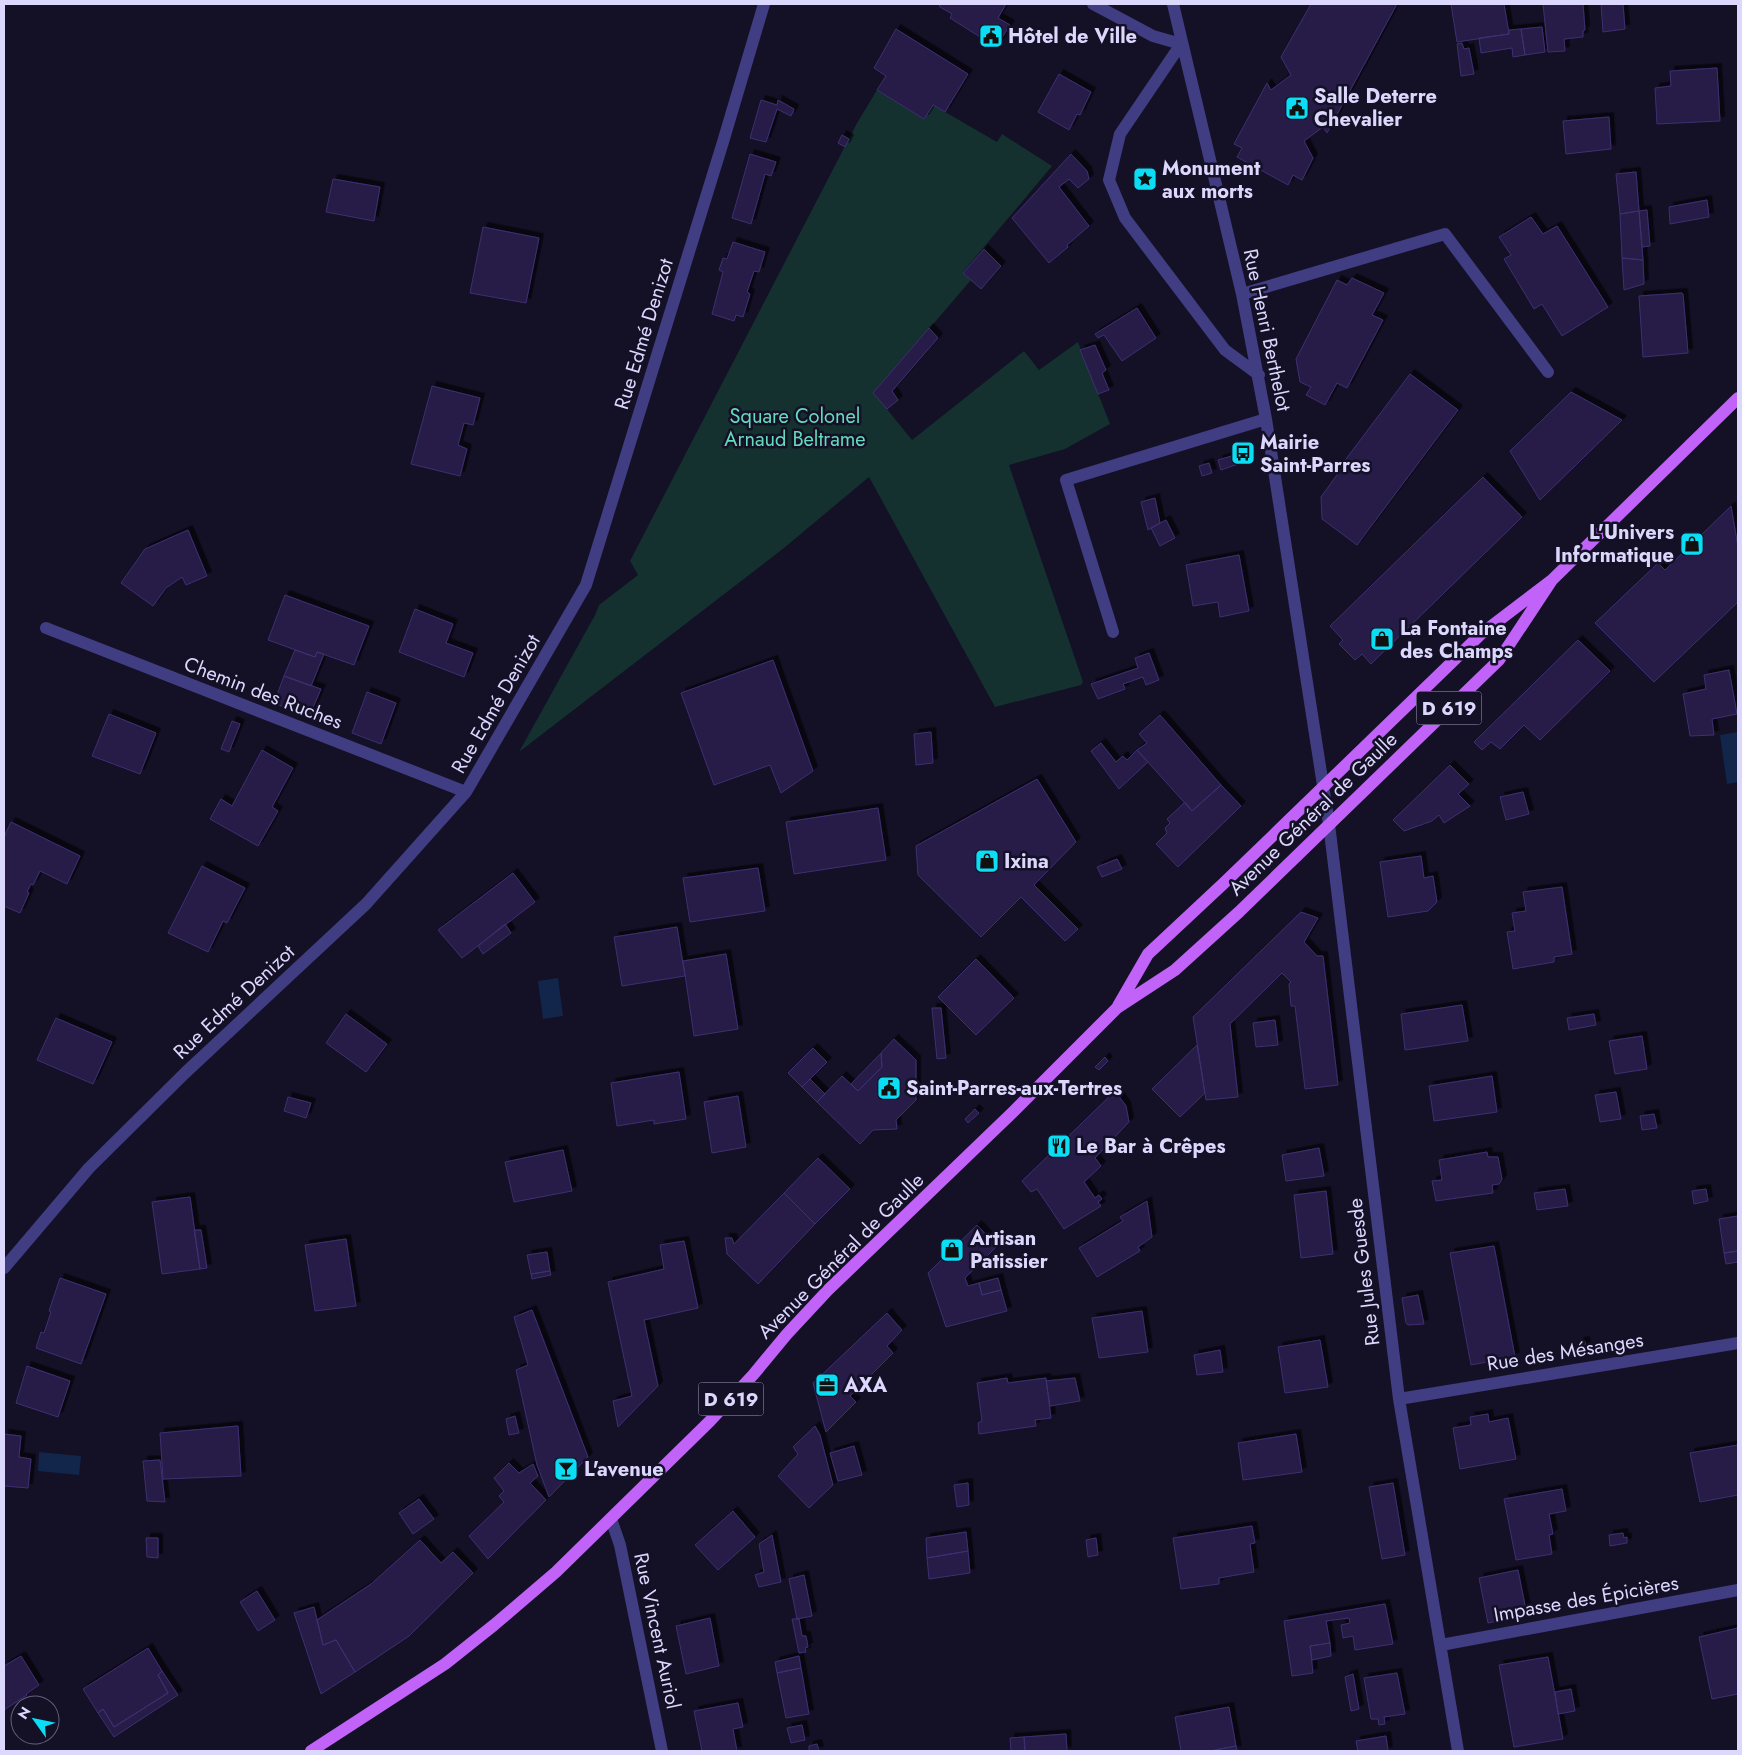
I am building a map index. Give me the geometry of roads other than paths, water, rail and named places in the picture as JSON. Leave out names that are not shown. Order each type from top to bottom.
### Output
[{"type":"main road","name":"Avenue Général de Gaulle","points":[[1117,1008],[1148,954],[1481,634],[1552,580],[1738,398]]},
{"type":"main road","name":"Avenue Général de Gaulle","points":[[311,1751],[445,1664],[544,1582],[611,1519],[753,1375],[787,1334],[828,1290],[1013,1112],[1117,1008],[1174,970],[1239,912],[1499,660],[1552,580]]},
{"type":"street","name":"Rue Edmé Denizot","points":[[4,1268],[89,1168],[185,1073],[366,904],[466,792],[586,585],[764,4]]},
{"type":"street","points":[[1093,4],[1153,36],[1181,44],[1120,134],[1109,180],[1125,218],[1225,350],[1259,375]]},
{"type":"street","name":"Rue Henri Berthelot","points":[[1173,4],[1242,294],[1259,375],[1324,785]]},
{"type":"street","points":[[1242,294],[1445,234],[1548,372]]},
{"type":"street","points":[[1113,632],[1066,480],[1266,420]]},
{"type":"street","name":"Chemin des Ruches","points":[[46,628],[466,792]]},
{"type":"street","name":"Rue Jules Guesde","points":[[1324,785],[1399,1399],[1458,1751]]},
{"type":"street","name":"Rue des Mésanges","points":[[1399,1399],[1738,1343]]},
{"type":"street","name":"Rue Vincent Auriol","points":[[611,1519],[620,1546],[662,1751]]},
{"type":"street","name":"Impasse des Épicières","points":[[1441,1644],[1738,1590]]},
{"type":"water","points":[[1738,732],[1738,782],[1727,784],[1720,735]]},
{"type":"water","points":[[558,978],[563,1016],[543,1019],[538,981]]},
{"type":"water","points":[[39,1452],[81,1456],[79,1475],[38,1471]]},
{"type":"place","name":"Hôtel de Ville","points":[[991,36]]},
{"type":"place","name":"Salle Deterre Chevalier","points":[[1297,108]]},
{"type":"place","name":"Monument aux morts","points":[[1145,179]]},
{"type":"place","name":"Mairie Saint-Parres","points":[[1243,453]]},
{"type":"place","name":"L'Univers Informatique","points":[[1692,544]]},
{"type":"place","name":"La Fontaine des Champs","points":[[1382,639]]},
{"type":"place","name":"Ixina","points":[[987,861]]},
{"type":"place","name":"Saint-Parres-aux-Tertres","points":[[889,1088]]},
{"type":"place","name":"Le Bar à Crêpes","points":[[1059,1146]]},
{"type":"place","name":"Artisan Patissier","points":[[952,1250]]},
{"type":"place","name":"AXA","points":[[827,1385]]},
{"type":"place","name":"L'avenue","points":[[566,1469]]},
{"type":"park label","name":"Square Colonel Arnaud Beltrame","points":[[795,428]]}]
